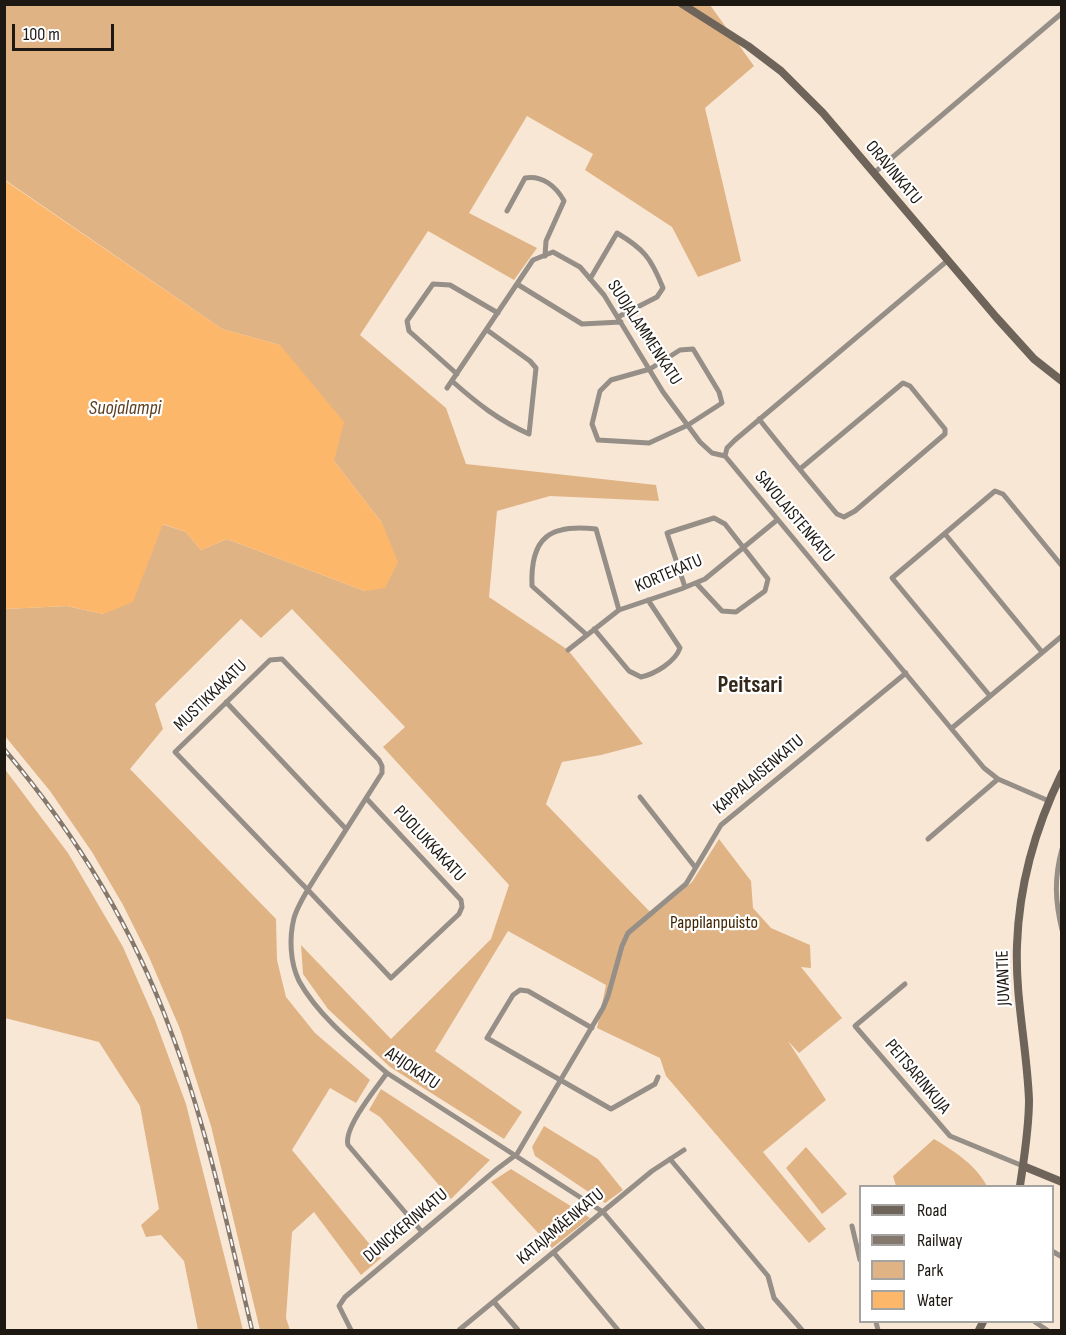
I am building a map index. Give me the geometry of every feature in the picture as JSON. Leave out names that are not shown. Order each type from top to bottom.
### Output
[{"type":"street","name":"ORAVINKATU","points":[[685,5],[748,46],[781,71],[823,113],[947,261],[1034,359],[1062,381]]},
{"type":"street","points":[[874,173],[1062,13]]},
{"type":"street","points":[[447,388],[533,260],[545,256],[546,241],[564,201],[550,184],[536,176],[525,178],[507,211]]},
{"type":"street","points":[[517,284],[582,324],[619,320],[657,297],[663,288],[655,267],[640,247],[617,233],[590,279]]},
{"type":"street","name":"SUOJALAMMENKATU","points":[[545,256],[553,252],[580,267],[604,295],[650,369],[700,442],[712,453],[725,456]]},
{"type":"street","points":[[725,456],[727,448],[759,419],[947,261]]},
{"type":"street","points":[[457,374],[409,330],[407,321],[433,284],[450,285],[498,313]]},
{"type":"street","points":[[453,381],[480,406],[505,423],[529,434],[536,368],[530,361],[486,330]]},
{"type":"street","points":[[693,349],[719,392],[722,403],[688,425],[649,443],[598,440],[592,424],[600,390],[611,380],[650,369],[680,350],[693,349]]},
{"type":"street","points":[[759,419],[800,469],[837,514],[844,517],[855,511],[945,434],[945,429],[910,386],[903,383],[800,469]]},
{"type":"street","name":"SAVOLAISTENKATU","points":[[725,456],[984,768],[998,779],[1049,801]]},
{"type":"street","points":[[990,696],[892,578],[995,491],[1003,494],[1062,566]]},
{"type":"street","points":[[685,587],[667,534],[714,518],[725,524],[768,579],[765,591],[736,612],[722,611],[696,583]]},
{"type":"street","name":"KORTEKATU","points":[[568,650],[619,610],[705,579],[777,520]]},
{"type":"street","points":[[587,635],[532,586],[531,571],[540,542],[547,535],[575,527],[596,529],[619,610]]},
{"type":"street","points":[[945,534],[1042,652]]},
{"type":"street","points":[[594,629],[629,670],[641,677],[651,675],[677,655],[680,648],[648,600]]},
{"type":"street","points":[[952,728],[1062,636]]},
{"type":"street","name":"MUSTIKKAKATU","points":[[308,890],[175,752],[270,660],[282,659],[379,760]]},
{"type":"street","name":"KAPPALAISENKATU","points":[[517,1154],[603,1008],[628,933],[686,884],[721,825],[906,673]]},
{"type":"street","points":[[226,702],[346,829]]},
{"type":"street","name":"AHJOKATU","points":[[379,760],[382,774],[298,906],[291,932],[291,950],[298,979],[322,1012],[387,1073],[517,1154],[603,1212],[703,1330]]},
{"type":"street","name":"JUVANTIE","points":[[1020,1185],[1028,1132],[1029,1100],[1017,981],[1017,943],[1035,840],[1062,773]]},
{"type":"street","points":[[928,839],[998,779]]},
{"type":"street","points":[[640,797],[695,867]]},
{"type":"street","name":"PUOLUKKAKATU","points":[[308,890],[391,978],[459,914],[462,907],[461,900],[366,798]]},
{"type":"street","points":[[1062,849],[1056,905],[1062,930]]},
{"type":"street","name":"PEITSARINKUJA","points":[[905,984],[855,1026],[950,1136],[1023,1166]]},
{"type":"street","points":[[592,1028],[528,992],[519,990],[513,995],[487,1038],[611,1109],[655,1084],[658,1077]]},
{"type":"street","points":[[387,1073],[366,1103],[346,1139],[348,1145],[422,1232]]},
{"type":"street","name":"KATAJAMÄENKATU","points":[[459,1330],[652,1171],[684,1150]]},
{"type":"street","name":"DUNCKERINKATU","points":[[351,1330],[339,1306],[345,1297],[497,1168],[517,1154]]},
{"type":"street","points":[[670,1159],[768,1276],[774,1298],[802,1330]]},
{"type":"street","points":[[1023,1166],[1062,1182]]},
{"type":"street","points":[[852,1226],[859,1252]]},
{"type":"street","points":[[554,1253],[618,1330]]},
{"type":"street","points":[[495,1302],[518,1330]]},
{"type":"green space","name":"Pappilanpuisto","points":[[5,5],[710,5],[754,66],[705,108],[741,261],[698,277],[672,227],[585,170],[593,154],[527,116],[469,213],[537,248],[514,280],[428,231],[360,335],[446,408],[466,464],[656,485],[659,501],[550,496],[497,511],[489,597],[568,650],[643,744],[562,762],[546,804],[653,915],[692,882],[719,839],[751,881],[753,908],[771,928],[810,945],[811,968],[801,967],[842,1018],[799,1053],[788,1041],[826,1100],[763,1152],[826,1229],[809,1243],[666,1076],[660,1058],[597,1028],[606,985],[508,931],[435,1051],[522,1112],[504,1139],[390,1067],[328,1009],[303,974],[301,945],[391,1039],[491,939],[509,885],[383,747],[405,727],[292,609],[261,638],[241,619],[155,704],[163,729],[130,769],[276,919],[277,960],[286,997],[315,1033],[370,1080],[356,1103],[330,1088],[292,1150],[381,1258],[361,1275],[314,1212],[292,1232],[286,1318],[290,1330],[260,1330],[211,1126],[180,1029],[149,957],[123,905],[92,852],[50,791],[5,736],[4,609],[67,606],[103,614],[162,524],[186,532],[201,550],[227,539],[365,591],[382,523],[334,461],[280,345],[222,329],[5,180]]},
{"type":"green space","points":[[4,768],[68,853],[123,947],[155,1020],[186,1104],[243,1330],[198,1330],[184,1261],[161,1235],[146,1237],[141,1225],[159,1209],[140,1106],[99,1042],[5,1018]]},
{"type":"green space","points":[[381,1089],[490,1160],[451,1199],[380,1117],[369,1110]]},
{"type":"green space","points":[[544,1126],[598,1159],[623,1190],[605,1203],[535,1156],[532,1147]]},
{"type":"green space","points":[[934,1139],[971,1165],[986,1185],[896,1185],[893,1176]]},
{"type":"green space","points":[[806,1147],[847,1194],[822,1214],[786,1168]]},
{"type":"green space","points":[[511,1169],[590,1218],[552,1248],[491,1182]]},
{"type":"water","name":"Suojalampi","points":[[4,180],[222,329],[280,345],[344,422],[334,461],[382,523],[398,562],[385,588],[365,591],[227,539],[201,550],[186,532],[163,524],[133,602],[103,614],[67,606],[5,609]]},
{"type":"railway","points":[[4,749],[78,847],[120,918],[155,991],[183,1066],[206,1140],[252,1330]]},
{"type":"district","name":"Peitsari","points":[[750,686]]}]
